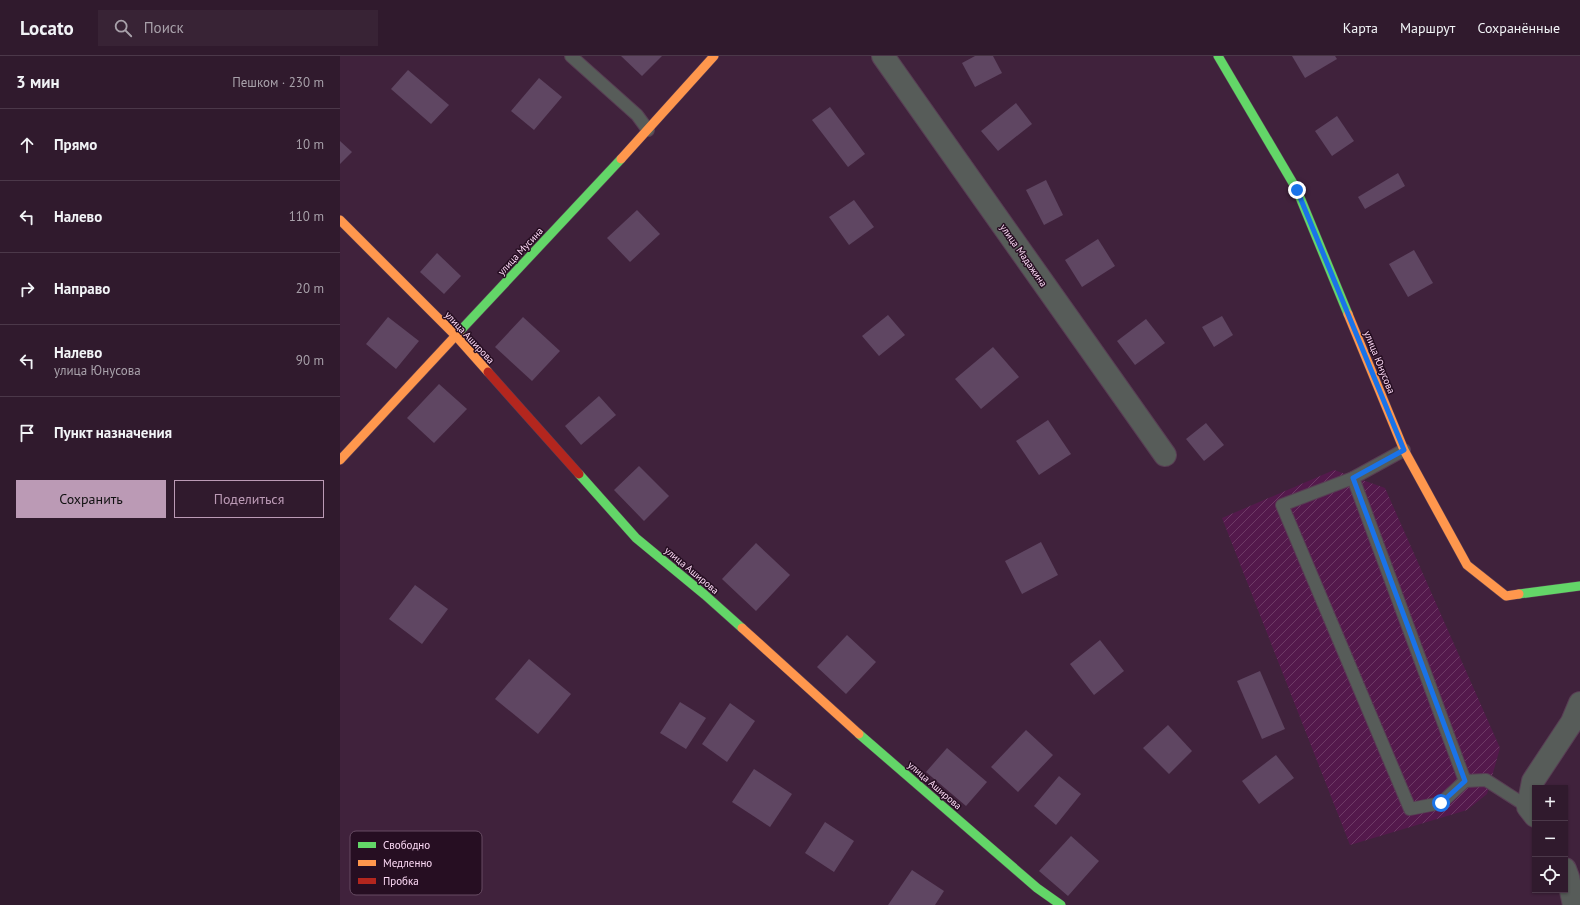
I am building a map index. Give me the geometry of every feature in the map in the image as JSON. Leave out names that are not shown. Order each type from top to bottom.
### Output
[{"type":"street","name":"улица Мусина","points":[[340,460],[648,130],[714,56]]},
{"type":"street","name":"улица Мадажина","points":[[883,56],[1165,455]]},
{"type":"street","name":"улица Юнусова","points":[[1218,56],[1297,190],[1404,450],[1467,565],[1506,596],[1580,586]]},
{"type":"street","name":"улица Аширова","points":[[340,220],[456,336],[636,538],[705,595],[875,748],[1037,888],[1061,905]]},
{"type":"street","points":[[1532,785],[1532,781],[1572,722],[1580,703]]},
{"type":"street","points":[[1568,877],[1574,905]]},
{"type":"lane","points":[[571,56],[637,115],[648,130]]},
{"type":"lane","points":[[1404,450],[1353,478],[1282,505],[1410,809],[1441,803],[1465,781],[1486,780],[1532,812]]},
{"type":"lane","points":[[1353,478],[1465,781]]},
{"type":"shaded area","points":[[1334,470],[1385,488],[1500,748],[1487,794],[1467,810],[1350,845],[1222,518]]},
{"type":"building","points":[[621,56],[662,56],[642,76]]},
{"type":"building","points":[[975,56],[993,56],[1002,73],[975,87],[962,63]]},
{"type":"building","points":[[1292,56],[1335,56],[1337,59],[1305,78]]},
{"type":"building","points":[[408,70],[449,105],[431,124],[391,89]]},
{"type":"building","points":[[539,78],[562,97],[534,130],[511,111]]},
{"type":"building","points":[[1016,103],[1032,124],[998,151],[981,131]]},
{"type":"building","points":[[830,107],[865,154],[848,167],[812,120]]},
{"type":"building","points":[[1337,116],[1354,141],[1332,156],[1315,131]]},
{"type":"building","points":[[340,141],[352,152],[340,164]]},
{"type":"building","points":[[1398,173],[1405,186],[1365,209],[1358,197]]},
{"type":"building","points":[[1046,180],[1063,215],[1044,225],[1026,190]]},
{"type":"building","points":[[854,200],[874,227],[849,245],[829,217]]},
{"type":"building","points":[[637,210],[660,234],[630,262],[607,238]]},
{"type":"building","points":[[1098,239],[1115,266],[1082,287],[1065,260]]},
{"type":"building","points":[[1414,250],[1433,283],[1408,297],[1389,264]]},
{"type":"building","points":[[437,253],[461,276],[444,294],[420,272]]},
{"type":"building","points":[[888,315],[905,335],[879,356],[862,336]]},
{"type":"building","points":[[1222,316],[1233,335],[1214,347],[1202,327]]},
{"type":"building","points":[[388,317],[419,341],[396,369],[366,344]]},
{"type":"building","points":[[523,317],[560,351],[532,381],[495,347]]},
{"type":"building","points":[[1146,319],[1165,343],[1135,365],[1117,341]]},
{"type":"building","points":[[993,347],[1019,377],[981,409],[955,379]]},
{"type":"building","points":[[439,384],[467,409],[434,443],[407,418]]},
{"type":"building","points":[[599,396],[616,415],[581,445],[565,426]]},
{"type":"building","points":[[1048,420],[1071,454],[1039,475],[1016,441]]},
{"type":"building","points":[[1206,423],[1224,445],[1204,461],[1186,439]]},
{"type":"building","points":[[639,466],[669,496],[644,521],[614,490]]},
{"type":"building","points":[[1041,542],[1058,575],[1022,594],[1005,561]]},
{"type":"building","points":[[756,543],[790,575],[756,611],[722,579]]},
{"type":"building","points":[[415,585],[448,609],[422,644],[389,619]]},
{"type":"building","points":[[847,635],[876,662],[846,694],[817,667]]},
{"type":"building","points":[[1100,640],[1124,671],[1094,695],[1070,664]]},
{"type":"building","points":[[529,659],[571,694],[538,734],[495,699]]},
{"type":"building","points":[[1260,671],[1285,729],[1262,739],[1237,681]]},
{"type":"building","points":[[680,702],[706,718],[686,749],[660,733]]},
{"type":"building","points":[[730,703],[755,721],[727,762],[702,744]]},
{"type":"building","points":[[1168,725],[1192,751],[1169,774],[1143,748]]},
{"type":"building","points":[[1026,730],[1053,755],[1018,792],[991,767]]},
{"type":"building","points":[[947,748],[987,782],[966,806],[926,772]]},
{"type":"building","points":[[1276,755],[1294,778],[1259,804],[1242,781]]},
{"type":"building","points":[[754,769],[792,794],[770,827],[732,802]]},
{"type":"building","points":[[1059,776],[1081,794],[1056,825],[1034,806]]},
{"type":"building","points":[[825,822],[854,841],[834,872],[805,853]]},
{"type":"building","points":[[1071,836],[1099,861],[1068,896],[1039,871]]},
{"type":"building","points":[[912,870],[944,891],[935,905],[888,905]]},
{"type":"traffic: fast","points":[[1218,56],[1297,190],[1348,314]]},
{"type":"traffic: fast","points":[[460,331],[621,159]]},
{"type":"traffic: fast","points":[[579,474],[636,538],[705,595],[742,628]]},
{"type":"traffic: fast","points":[[1519,594],[1580,586]]},
{"type":"traffic: fast","points":[[859,734],[1037,888],[1061,905]]},
{"type":"traffic: slow","points":[[621,159],[714,56]]},
{"type":"traffic: slow","points":[[340,220],[456,336],[488,372]]},
{"type":"traffic: slow","points":[[1348,314],[1404,450],[1467,565],[1506,596],[1519,594]]},
{"type":"traffic: slow","points":[[340,460],[460,331]]},
{"type":"traffic: slow","points":[[742,628],[859,734]]},
{"type":"traffic: jam","points":[[488,372],[579,474]]},
{"type":"route","points":[[1297,190],[1404,450],[1353,478],[1465,781],[1441,803]]}]
